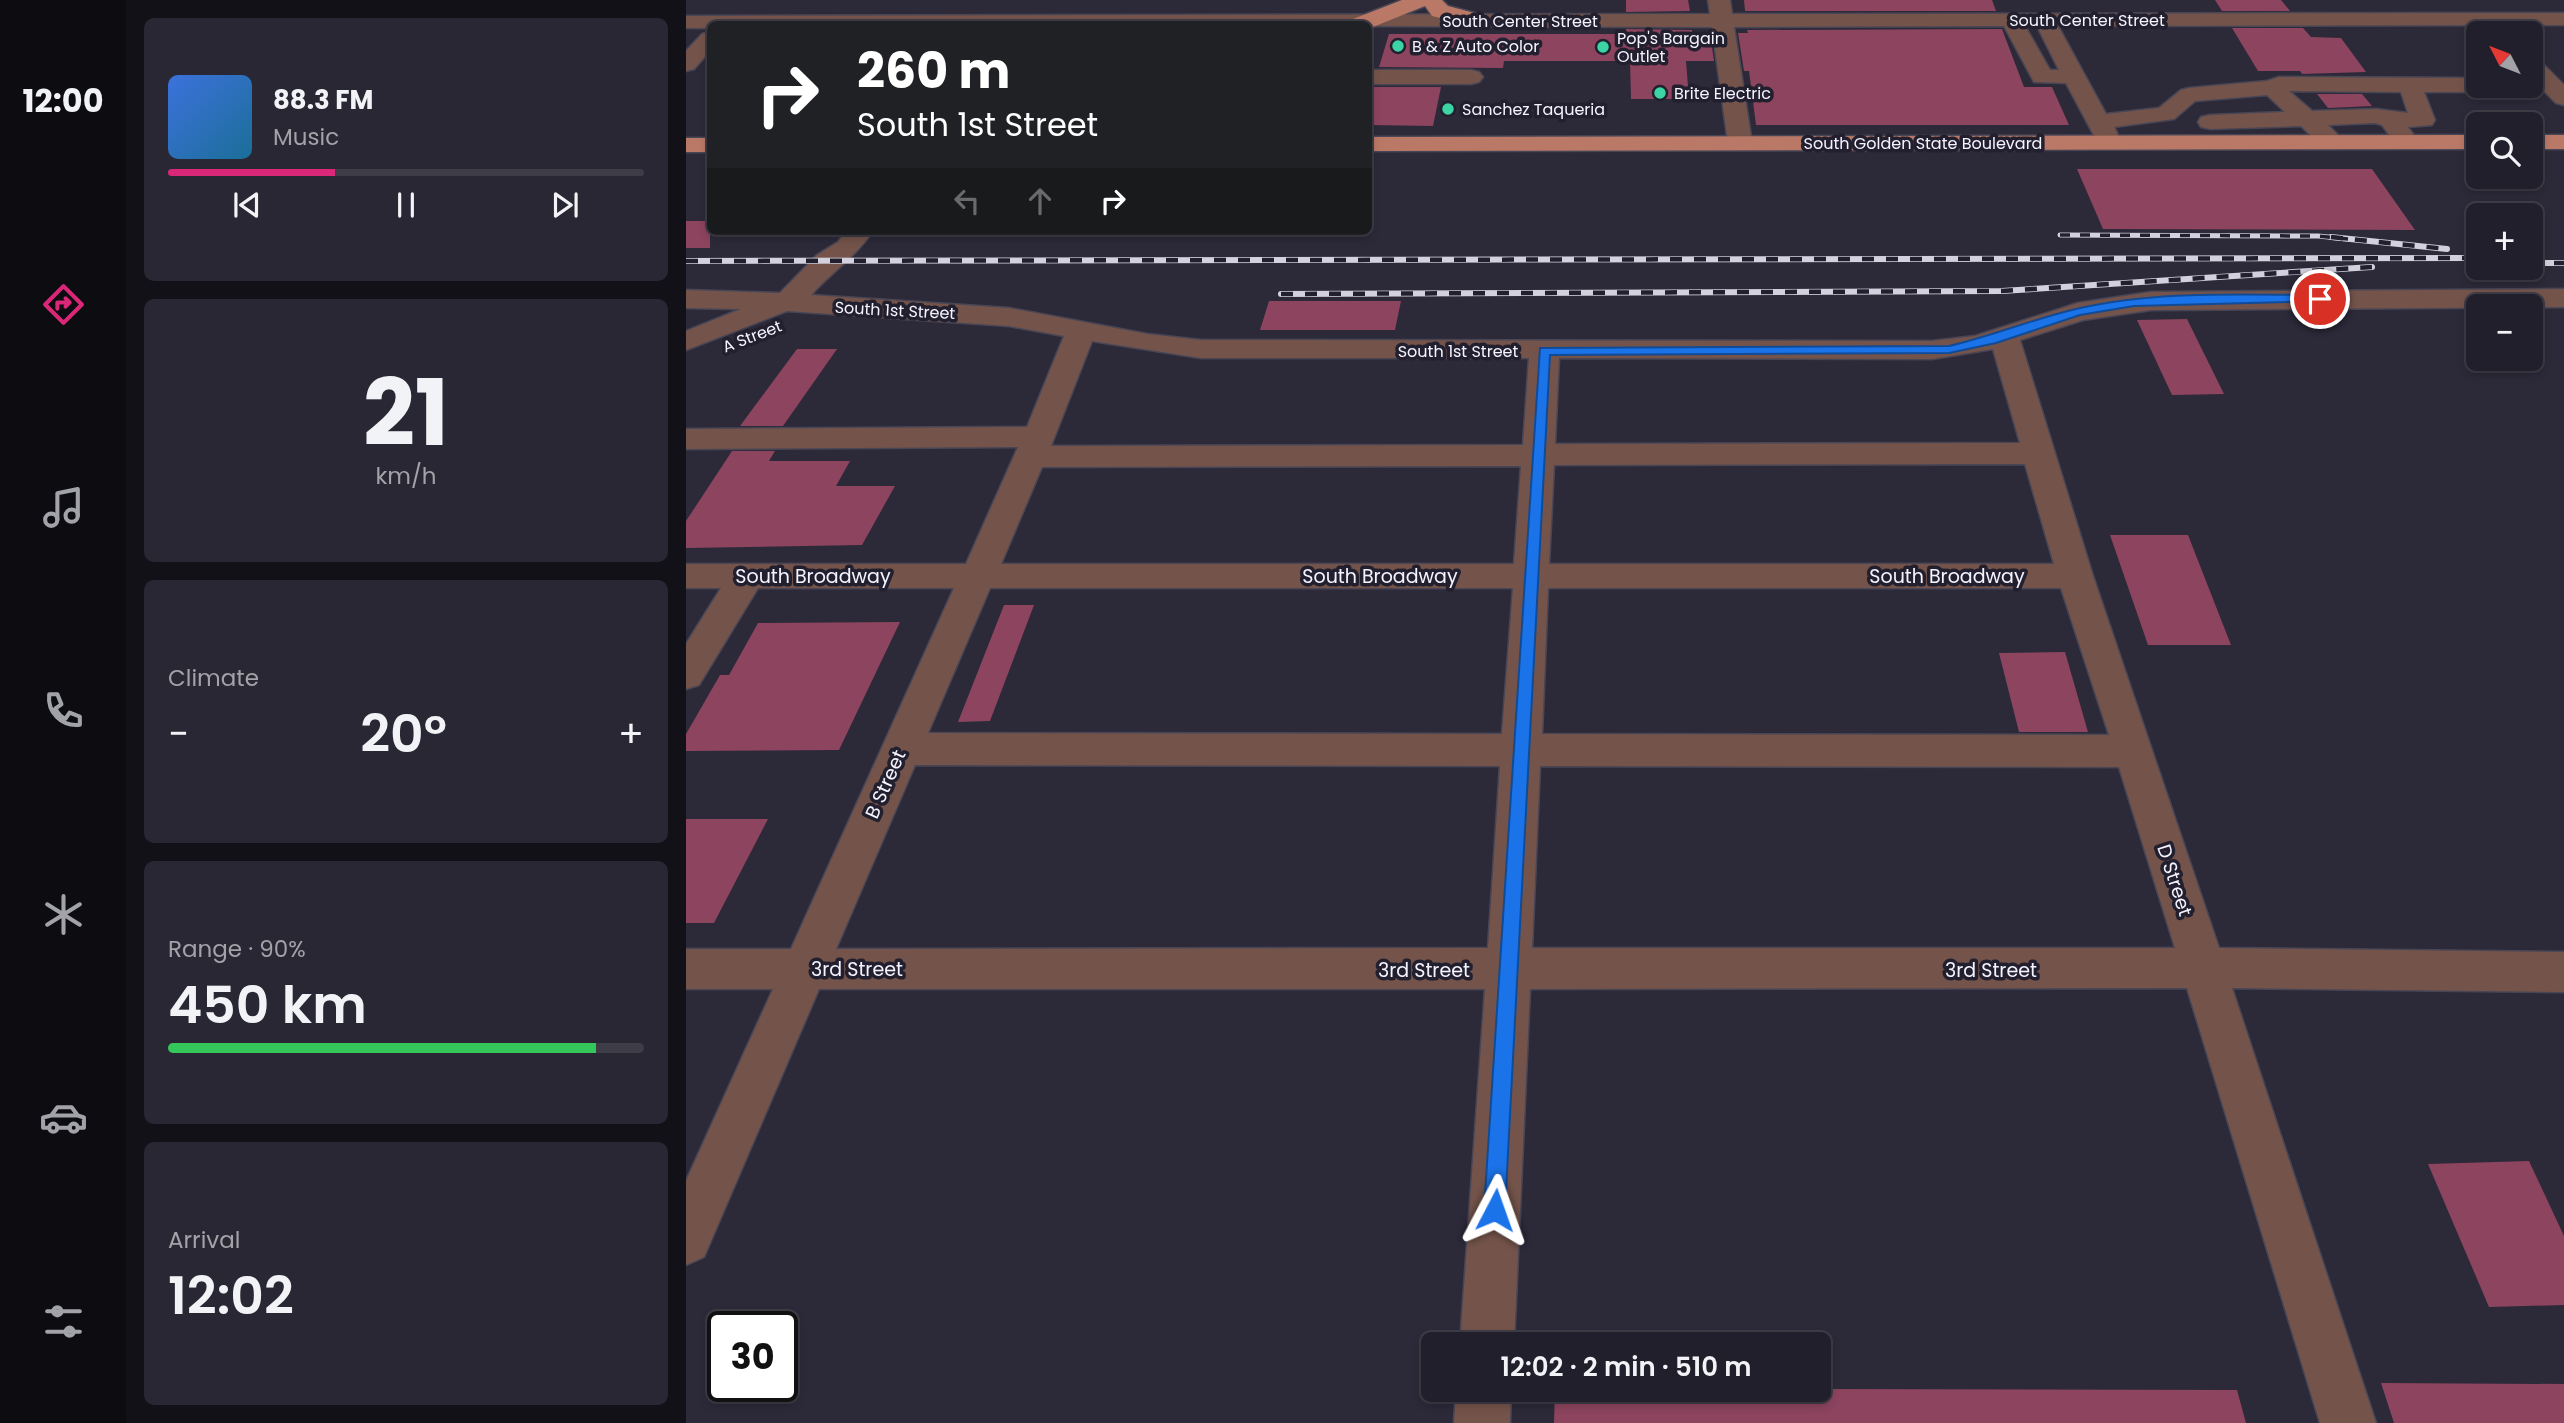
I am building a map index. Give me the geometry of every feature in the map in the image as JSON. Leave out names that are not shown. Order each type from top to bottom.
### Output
[{"type":"main road","points":[[1370,21],[1421,0]]},
{"type":"main road","points":[[1431,0],[1440,11],[1478,21]]},
{"type":"main road","name":"South Golden State Boulevard","points":[[1372,144],[1740,143],[2104,132],[2174,126],[2230,142],[2466,142]]},
{"type":"main road","points":[[2543,142],[2564,142]]},
{"type":"main road","points":[[686,145],[707,145]]},
{"type":"street","points":[[729,21],[750,0]]},
{"type":"street","points":[[1009,21],[1024,0]]},
{"type":"street","points":[[1284,21],[1292,0]]},
{"type":"street","points":[[2468,0],[2489,21]]},
{"type":"street","points":[[1721,10],[1740,143]]},
{"type":"street","name":"South Center Street","points":[[1372,23],[1721,10],[2011,20],[2466,26]]},
{"type":"street","name":"South Center Street","points":[[2543,21],[2564,19]]},
{"type":"street","points":[[2011,20],[2042,77],[2074,76]]},
{"type":"street","points":[[2044,20],[2104,132],[2210,122],[2376,116],[2391,120],[2423,120],[2410,85]]},
{"type":"street","name":"South Center Street","points":[[686,22],[707,23]]},
{"type":"street","points":[[690,74],[707,44]]},
{"type":"street","points":[[2025,46],[2058,46]]},
{"type":"street","points":[[1372,77],[1471,77]]},
{"type":"street","points":[[2174,126],[2189,96],[2272,88],[2279,84],[2466,85]]},
{"type":"street","points":[[2272,88],[2333,142]]},
{"type":"street","points":[[2391,120],[2407,142]]},
{"type":"street","points":[[2210,122],[2230,142]]},
{"type":"street","points":[[802,303],[849,261],[854,240]]},
{"type":"street","name":"South 1st Street","points":[[688,306],[802,303],[1009,317],[1147,343],[1201,349],[1932,350],[1965,347],[2078,312],[2151,301],[2564,298]]},
{"type":"street","name":"A Street","points":[[686,341],[802,303]]},
{"type":"street","name":"A Street","points":[[686,360],[783,325],[802,303]]},
{"type":"street","name":"B Street","points":[[686,1239],[1034,447],[1082,329]]},
{"type":"street","name":"D Street","points":[[2004,336],[2075,576],[2134,751],[2348,1423]]},
{"type":"street","points":[[1488,1332],[1544,351]]},
{"type":"street","points":[[686,439],[1538,455],[2038,453]]},
{"type":"street","points":[[686,675],[748,575]]},
{"type":"street","name":"South Broadway","points":[[686,576],[2075,576]]},
{"type":"street","points":[[901,749],[2134,751]]},
{"type":"street","name":"3rd Street","points":[[686,970],[2564,972]]},
{"type":"street","points":[[1482,1423],[1483,1402]]},
{"type":"building","points":[[1626,0],[1688,0],[1690,11],[1626,12]]},
{"type":"building","points":[[1744,0],[1992,0],[1996,11],[1745,11]]},
{"type":"building","points":[[2215,0],[2281,0],[2290,11],[2222,11]]},
{"type":"building","points":[[2232,28],[2303,28],[2311,37],[2341,38],[2366,72],[2302,74],[2300,71],[2258,71]]},
{"type":"building","points":[[1626,29],[1692,30],[1692,34],[1710,34],[1714,61],[1686,61],[1689,99],[1631,99],[1630,61],[1504,61],[1503,68],[1379,67],[1389,34],[1626,34]]},
{"type":"building","points":[[2002,29],[2024,87],[2052,87],[2069,125],[1756,125],[1749,71],[1744,71],[1738,33],[1748,33],[1747,30]]},
{"type":"building","points":[[1441,87],[1433,126],[1372,125],[1372,88]]},
{"type":"building","points":[[2317,94],[2362,94],[2372,106],[2328,108]]},
{"type":"building","points":[[2077,169],[2372,169],[2415,230],[2103,229]]},
{"type":"building","points":[[686,221],[707,221],[710,248],[686,248]]},
{"type":"building","points":[[1269,301],[1401,301],[1395,330],[1260,330]]},
{"type":"building","points":[[2187,319],[2224,394],[2172,395],[2137,320]]},
{"type":"building","points":[[797,349],[837,349],[783,426],[740,426]]},
{"type":"building","points":[[732,451],[775,451],[769,461],[850,461],[836,486],[895,486],[862,545],[686,548],[686,521]]},
{"type":"building","points":[[2110,535],[2188,535],[2231,645],[2148,645]]},
{"type":"building","points":[[1004,605],[1034,605],[990,721],[958,722]]},
{"type":"building","points":[[900,622],[839,750],[686,751],[686,734],[720,675],[729,675],[758,623]]},
{"type":"building","points":[[2065,652],[2088,732],[2019,732],[1999,653]]},
{"type":"building","points":[[686,819],[768,819],[714,923],[686,923]]},
{"type":"building","points":[[2529,1161],[2564,1236],[2564,1305],[2489,1307],[2428,1164]]},
{"type":"building","points":[[2381,1383],[2564,1384],[2564,1423],[2394,1423]]},
{"type":"building","points":[[1831,1389],[2237,1390],[2246,1423],[1554,1423],[1555,1402],[1831,1402]]},
{"type":"railway","points":[[2060,235],[2318,236],[2348,239]]},
{"type":"railway","points":[[2331,237],[2447,249]]},
{"type":"railway","points":[[686,261],[2466,258]]},
{"type":"railway","points":[[2543,263],[2564,263]]},
{"type":"railway","points":[[1281,294],[2002,291],[2372,267]]},
{"type":"place","name":"B & Z Auto Color","points":[[1398,46]]},
{"type":"place","name":"Pop's Bargain Outlet","points":[[1603,47]]},
{"type":"place","name":"Brite Electric","points":[[1660,93]]},
{"type":"place","name":"Sanchez Taqueria","points":[[1448,109]]},
{"type":"route","points":[[1495,1210],[1544,351],[1949,349],[1992,340],[2078,312],[2134,303],[2185,299],[2320,299]]}]
